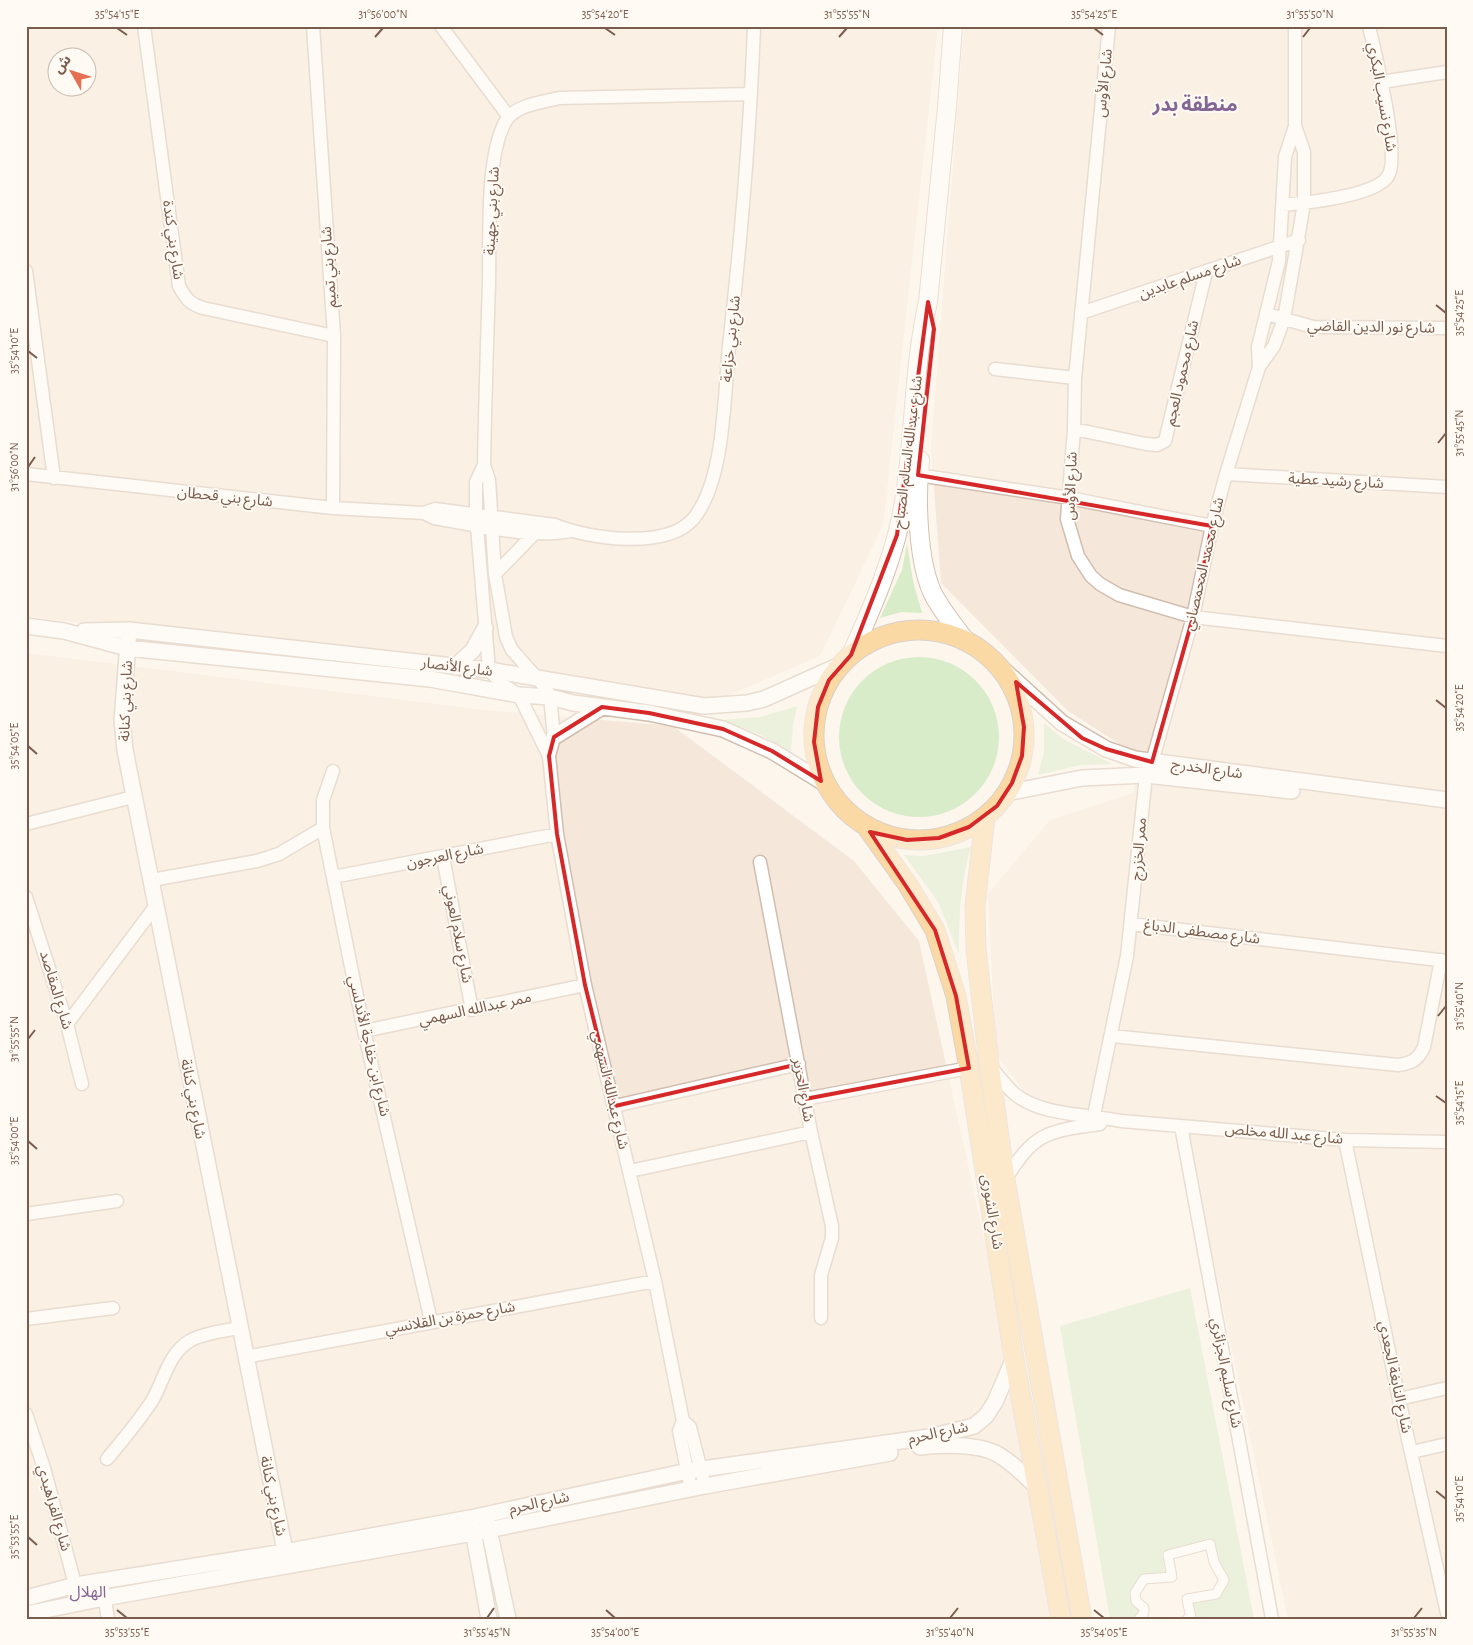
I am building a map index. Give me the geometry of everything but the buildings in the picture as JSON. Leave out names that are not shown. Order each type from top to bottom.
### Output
[{"type":"main road","name":"شارع عبدالله السالم الصباح","points":[[846,659],[868,618],[897,535],[904,501],[922,333],[928,302],[953,26]]},
{"type":"main road","name":"شارع عبدالله السالم الصباح","points":[[928,302],[934,329],[918,475],[919,524],[927,576],[943,611],[965,640]]},
{"type":"main road","points":[[905,631],[936,631],[965,640],[985,652],[998,664],[1014,688],[1022,710],[1024,728],[1022,756],[1017,773],[1006,794],[985,817],[958,833],[926,840],[895,837],[866,826],[841,805],[826,784],[815,750],[815,718],[823,693],[846,659],[875,639],[905,631]]},
{"type":"main road","name":"شارع الشورى","points":[[985,817],[975,906],[976,949],[989,1064],[1005,1180],[1082,1619]]},
{"type":"main road","name":"شارع الشورى","points":[[866,826],[908,885],[935,930],[956,996],[1014,1358],[1061,1619]]},
{"type":"street","name":"شارع بني كندة","points":[[144,26],[179,286],[185,297],[191,304],[203,308],[334,336]]},
{"type":"street","name":"شارع بني تميم","points":[[313,26],[334,336],[333,508]]},
{"type":"street","points":[[441,26],[509,117],[515,112],[559,98],[751,94]]},
{"type":"street","name":"شارع بني خزاعة","points":[[477,520],[555,524],[571,531],[637,539],[660,538],[677,531],[693,519],[706,500],[714,476],[720,434],[738,270],[754,26]]},
{"type":"street","name":"شارع الأوس","points":[[1109,26],[1075,378],[1074,429],[1067,519],[1078,556],[1091,576],[1100,584],[1119,595],[1193,617],[1447,646]]},
{"type":"street","name":"شارع محمد المحمصاني","points":[[1259,367],[1258,347],[1279,261],[1285,158],[1295,126],[1295,26]]},
{"type":"street","name":"شارع نسيب البكري","points":[[1283,205],[1326,200],[1372,188],[1379,186],[1388,177],[1392,168],[1392,154],[1381,82],[1369,26]]},
{"type":"street","points":[[1381,82],[1447,72]]},
{"type":"street","name":"شارع بني جهينة","points":[[509,117],[502,129],[491,177],[484,465],[489,480],[495,574],[506,637],[512,650],[536,678]]},
{"type":"street","name":"شارع محمد المحمصاني","points":[[1149,768],[1193,617],[1212,526],[1226,474],[1259,367],[1274,346],[1284,319],[1304,204],[1304,152],[1295,126]]},
{"type":"street","name":"شارع مسلم عابدين","points":[[1082,313],[1299,240]]},
{"type":"street","points":[[26,271],[54,478]]},
{"type":"street","name":"شارع محمود العجم","points":[[1074,429],[1146,444],[1157,445],[1165,442],[1206,272]]},
{"type":"street","name":"شارع نور الدين القاضي","points":[[1267,314],[1312,327],[1447,328]]},
{"type":"street","points":[[995,370],[1075,378]]},
{"type":"street","name":"شارع بني جهينة","points":[[484,465],[476,482],[477,520],[489,670]]},
{"type":"street","name":"شارع بني قحطان","points":[[26,474],[333,508],[424,513],[435,508],[477,520]]},
{"type":"street","name":"شارع رشيد عطية","points":[[1226,474],[1447,487]]},
{"type":"street","points":[[918,475],[1069,498],[1212,526]]},
{"type":"street","name":"شارع بني خزاعة","points":[[492,522],[535,533],[554,534],[571,531]]},
{"type":"street","points":[[495,574],[535,533]]},
{"type":"street","name":"شارع الأنصار","points":[[26,626],[64,631],[128,648],[462,684],[519,695],[550,697],[648,713],[723,729],[772,751],[826,784]]},
{"type":"street","points":[[455,667],[473,650],[485,628]]},
{"type":"street","name":"شارع الأنصار","points":[[64,631],[129,630],[489,670],[704,706],[728,705],[764,698],[846,659]]},
{"type":"street","name":"شارع بني كنانة","points":[[129,630],[122,720],[125,750],[133,797],[157,904],[244,1357],[286,1558]]},
{"type":"street","points":[[232,641],[232,658]]},
{"type":"street","points":[[362,672],[364,656]]},
{"type":"street","name":"شارع الخدرج","points":[[998,664],[1062,724],[1082,738],[1106,750],[1135,759],[1149,768],[1447,809]]},
{"type":"street","name":"شارع عبدالله السهمي","points":[[489,670],[502,684],[519,695],[549,756],[557,834],[585,985],[655,1281],[683,1421],[690,1428],[694,1470],[698,1487]]},
{"type":"street","points":[[536,678],[550,697]]},
{"type":"street","name":"شارع عبدالله السهمي","points":[[549,756],[554,737],[550,697]]},
{"type":"street","points":[[554,737],[602,707]]},
{"type":"street","name":"شارع الخدرج","points":[[1006,794],[1082,778],[1149,768],[1447,800]]},
{"type":"street","name":"ممر الخزرج","points":[[1132,924],[1149,768]]},
{"type":"street","name":"شارع ابن خفاجة الأندلسي","points":[[333,771],[323,800],[323,828],[364,1031],[431,1321]]},
{"type":"street","points":[[26,824],[133,797]]},
{"type":"street","points":[[152,880],[258,861],[278,854],[323,828]]},
{"type":"street","name":"شارع العرجون","points":[[333,877],[443,858],[557,834]]},
{"type":"street","name":"شارع سلام العوني","points":[[443,858],[472,1010]]},
{"type":"street","name":"شارع الحرير","points":[[760,862],[832,1238],[822,1275],[821,1318]]},
{"type":"street","name":"شارع المقاصد","points":[[26,897],[67,1024],[82,1084]]},
{"type":"street","points":[[67,1024],[157,904]]},
{"type":"street","name":"شارع مصطفى الدباغ","points":[[1093,1120],[1112,1036],[1132,924],[1444,960]]},
{"type":"street","points":[[1112,1036],[1398,1064],[1409,1063],[1419,1058],[1424,1047],[1444,960]]},
{"type":"street","name":"ممر عبدالله السهمي","points":[[364,1031],[585,985]]},
{"type":"street","points":[[615,1106],[799,1064]]},
{"type":"street","name":"شارع عبد الله مخلص","points":[[989,1064],[1016,1095],[1032,1104],[1046,1110],[1093,1120],[1345,1140],[1447,1142]]},
{"type":"street","points":[[805,1099],[969,1068]]},
{"type":"street","name":"شارع عبد الله مخلص","points":[[1005,1180],[1020,1156],[1036,1139],[1054,1131],[1093,1120]]},
{"type":"street","name":"شارع سليم الجزائري","points":[[1181,1126],[1272,1619]]},
{"type":"street","points":[[630,1171],[811,1132]]},
{"type":"street","name":"شارع النابغة الجعدي","points":[[1345,1140],[1399,1399],[1447,1613]]},
{"type":"street","points":[[26,1214],[116,1201]]},
{"type":"street","name":"شارع حمزة بن القلانسي","points":[[244,1357],[655,1281]]},
{"type":"street","points":[[26,1319],[113,1308]]},
{"type":"street","points":[[107,1459],[132,1430],[153,1399],[167,1368],[184,1345],[205,1335],[239,1328]]},
{"type":"street","name":"شارع الحرم","points":[[26,1598],[76,1585],[286,1558],[472,1526],[694,1470],[929,1437],[974,1426],[986,1416],[995,1402],[1014,1358]]},
{"type":"street","points":[[1399,1399],[1447,1388]]},
{"type":"street","name":"شارع الفراهيدي","points":[[26,1414],[80,1603]]},
{"type":"street","points":[[1412,1452],[1447,1444]]},
{"type":"street","name":"شارع الحرم","points":[[487,1522],[933,1445],[983,1449],[995,1453],[1036,1486]]},
{"type":"street","points":[[487,1522],[508,1619]]},
{"type":"street","points":[[472,1526],[489,1619]]},
{"type":"street","points":[[1139,1619],[1144,1613],[1144,1608],[1136,1600],[1135,1593],[1144,1579],[1172,1577],[1168,1555],[1210,1544],[1214,1562],[1224,1580],[1216,1594],[1187,1599],[1190,1618],[1187,1619]]},
{"type":"street","points":[[1434,1555],[1447,1552]]},
{"type":"street","name":"شارع الحرم","points":[[26,1614],[286,1558]]},
{"type":"street","points":[[102,1582],[108,1619]]},
{"type":"highlighted area","points":[[928,302],[934,329],[918,475],[1212,526],[1193,617],[1152,762],[1106,749],[1082,738],[1016,682],[1024,727],[1022,756],[1012,783],[997,806],[969,827],[939,838],[907,840],[870,832],[935,930],[956,996],[969,1068],[805,1099],[799,1064],[615,1106],[585,985],[557,834],[549,756],[554,737],[602,707],[649,713],[723,729],[772,751],[821,781],[814,742],[818,707],[829,680],[851,655],[897,535]]},
{"type":"shaded area","points":[[26,26],[938,26],[883,525],[820,656],[704,706],[26,616]]},
{"type":"shaded area","points":[[964,26],[1447,26],[1447,1619],[1288,1619],[1185,1123],[1030,1100],[996,1054],[988,894],[1050,820],[1133,793],[1141,758],[1068,711],[941,583],[931,447]]},
{"type":"shaded area","points":[[26,653],[484,710],[673,726],[854,861],[919,941],[1067,1619],[26,1619]]},
{"type":"green space","points":[[907,544],[913,581],[922,613],[902,612],[880,618],[902,570]]},
{"type":"green space","points":[[911,657],[927,657],[957,666],[976,680],[993,706],[999,729],[999,745],[993,768],[976,794],[957,808],[942,814],[927,817],[911,817],[881,808],[857,788],[848,775],[842,760],[839,745],[839,729],[848,699],[868,675],[881,666],[896,660]]},
{"type":"green space","points":[[797,706],[793,725],[791,752],[761,735],[722,720],[760,717]]},
{"type":"green space","points":[[1044,723],[1065,740],[1113,764],[1081,765],[1038,775],[1044,752]]},
{"type":"green space","points":[[971,847],[964,874],[961,901],[959,955],[938,902],[904,855],[924,856]]},
{"type":"green space","points":[[1190,1288],[1254,1619],[1187,1619],[1187,1599],[1210,1596],[1223,1586],[1210,1545],[1169,1555],[1172,1577],[1149,1577],[1135,1593],[1144,1608],[1139,1619],[1110,1619],[1060,1326]]},
{"type":"district","name":"منطقة بدر","points":[[1195,105]]},
{"type":"district","name":"الهلال","points":[[88,1592]]}]
